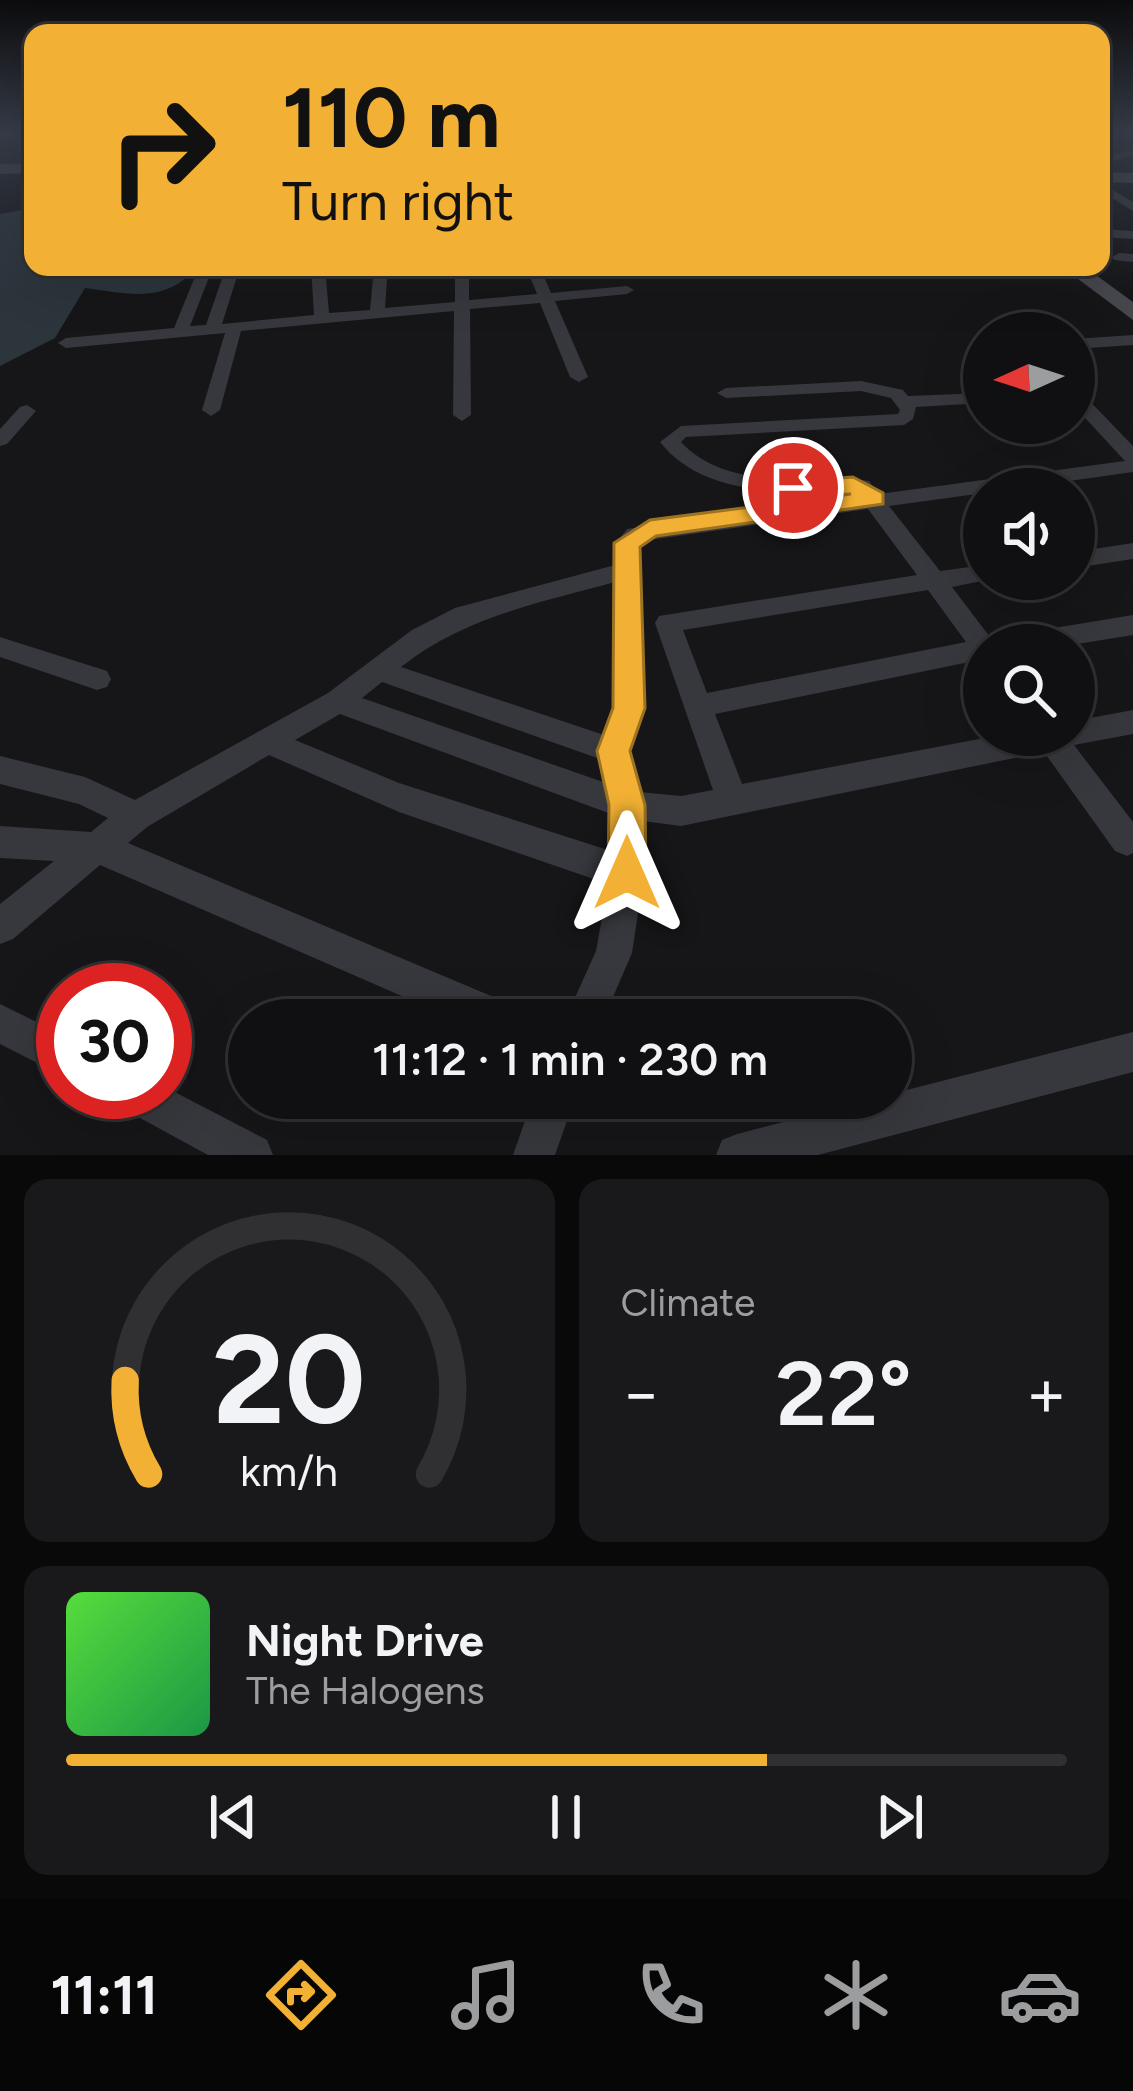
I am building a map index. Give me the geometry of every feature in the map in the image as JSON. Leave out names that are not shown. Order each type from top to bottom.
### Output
[{"type":"main road","points":[[1092,276],[1133,314]]},
{"type":"street","points":[[181,330],[202,276]]},
{"type":"street","points":[[213,327],[230,276]]},
{"type":"street","points":[[319,276],[322,316]]},
{"type":"street","points":[[377,312],[380,276]]},
{"type":"street","points":[[462,276],[462,415]]},
{"type":"street","points":[[537,276],[578,377]]},
{"type":"street","points":[[66,343],[627,290]]},
{"type":"street","points":[[211,410],[235,325]]},
{"type":"street","points":[[1095,343],[1133,340]]},
{"type":"street","points":[[726,393],[875,386],[904,402],[963,399]]},
{"type":"street","points":[[904,402],[908,416],[896,421],[671,436],[680,459],[739,480],[793,488],[853,484],[874,499],[966,624]]},
{"type":"street","points":[[0,440],[27,411]]},
{"type":"street","points":[[1095,420],[1133,464]]},
{"type":"street","points":[[593,999],[614,953],[627,873],[627,805],[614,751],[629,708],[627,543],[650,528],[1133,464]]},
{"type":"street","points":[[1095,557],[1133,551]]},
{"type":"street","points":[[0,926],[136,816],[338,701],[376,669],[464,615],[629,571]]},
{"type":"street","points":[[732,800],[668,623],[963,577]]},
{"type":"street","points":[[1095,631],[1133,625]]},
{"type":"street","points":[[0,647],[97,680]]},
{"type":"street","points":[[699,706],[963,652]]},
{"type":"street","points":[[376,669],[614,751]]},
{"type":"street","points":[[338,701],[627,805],[681,811],[963,754]]},
{"type":"street","points":[[1095,729],[1133,722]]},
{"type":"street","points":[[266,740],[324,769],[424,806],[627,873]]},
{"type":"street","points":[[1073,756],[1126,840]]},
{"type":"street","points":[[0,770],[85,791],[136,816]]},
{"type":"street","points":[[0,842],[96,848],[452,999]]},
{"type":"street","points":[[0,1023],[36,1042]]},
{"type":"street","points":[[737,1155],[1133,1052]]},
{"type":"street","points":[[183,1119],[252,1155]]},
{"type":"street","points":[[535,1155],[547,1119]]},
{"type":"shaded area","points":[[24,210],[24,276],[188,276],[172,287],[146,294],[85,288],[55,338],[0,366],[0,214]]},
{"type":"route","points":[[627,873],[627,805],[614,751],[629,708],[627,543],[650,528],[874,499],[869,491],[853,484],[793,488]]}]
